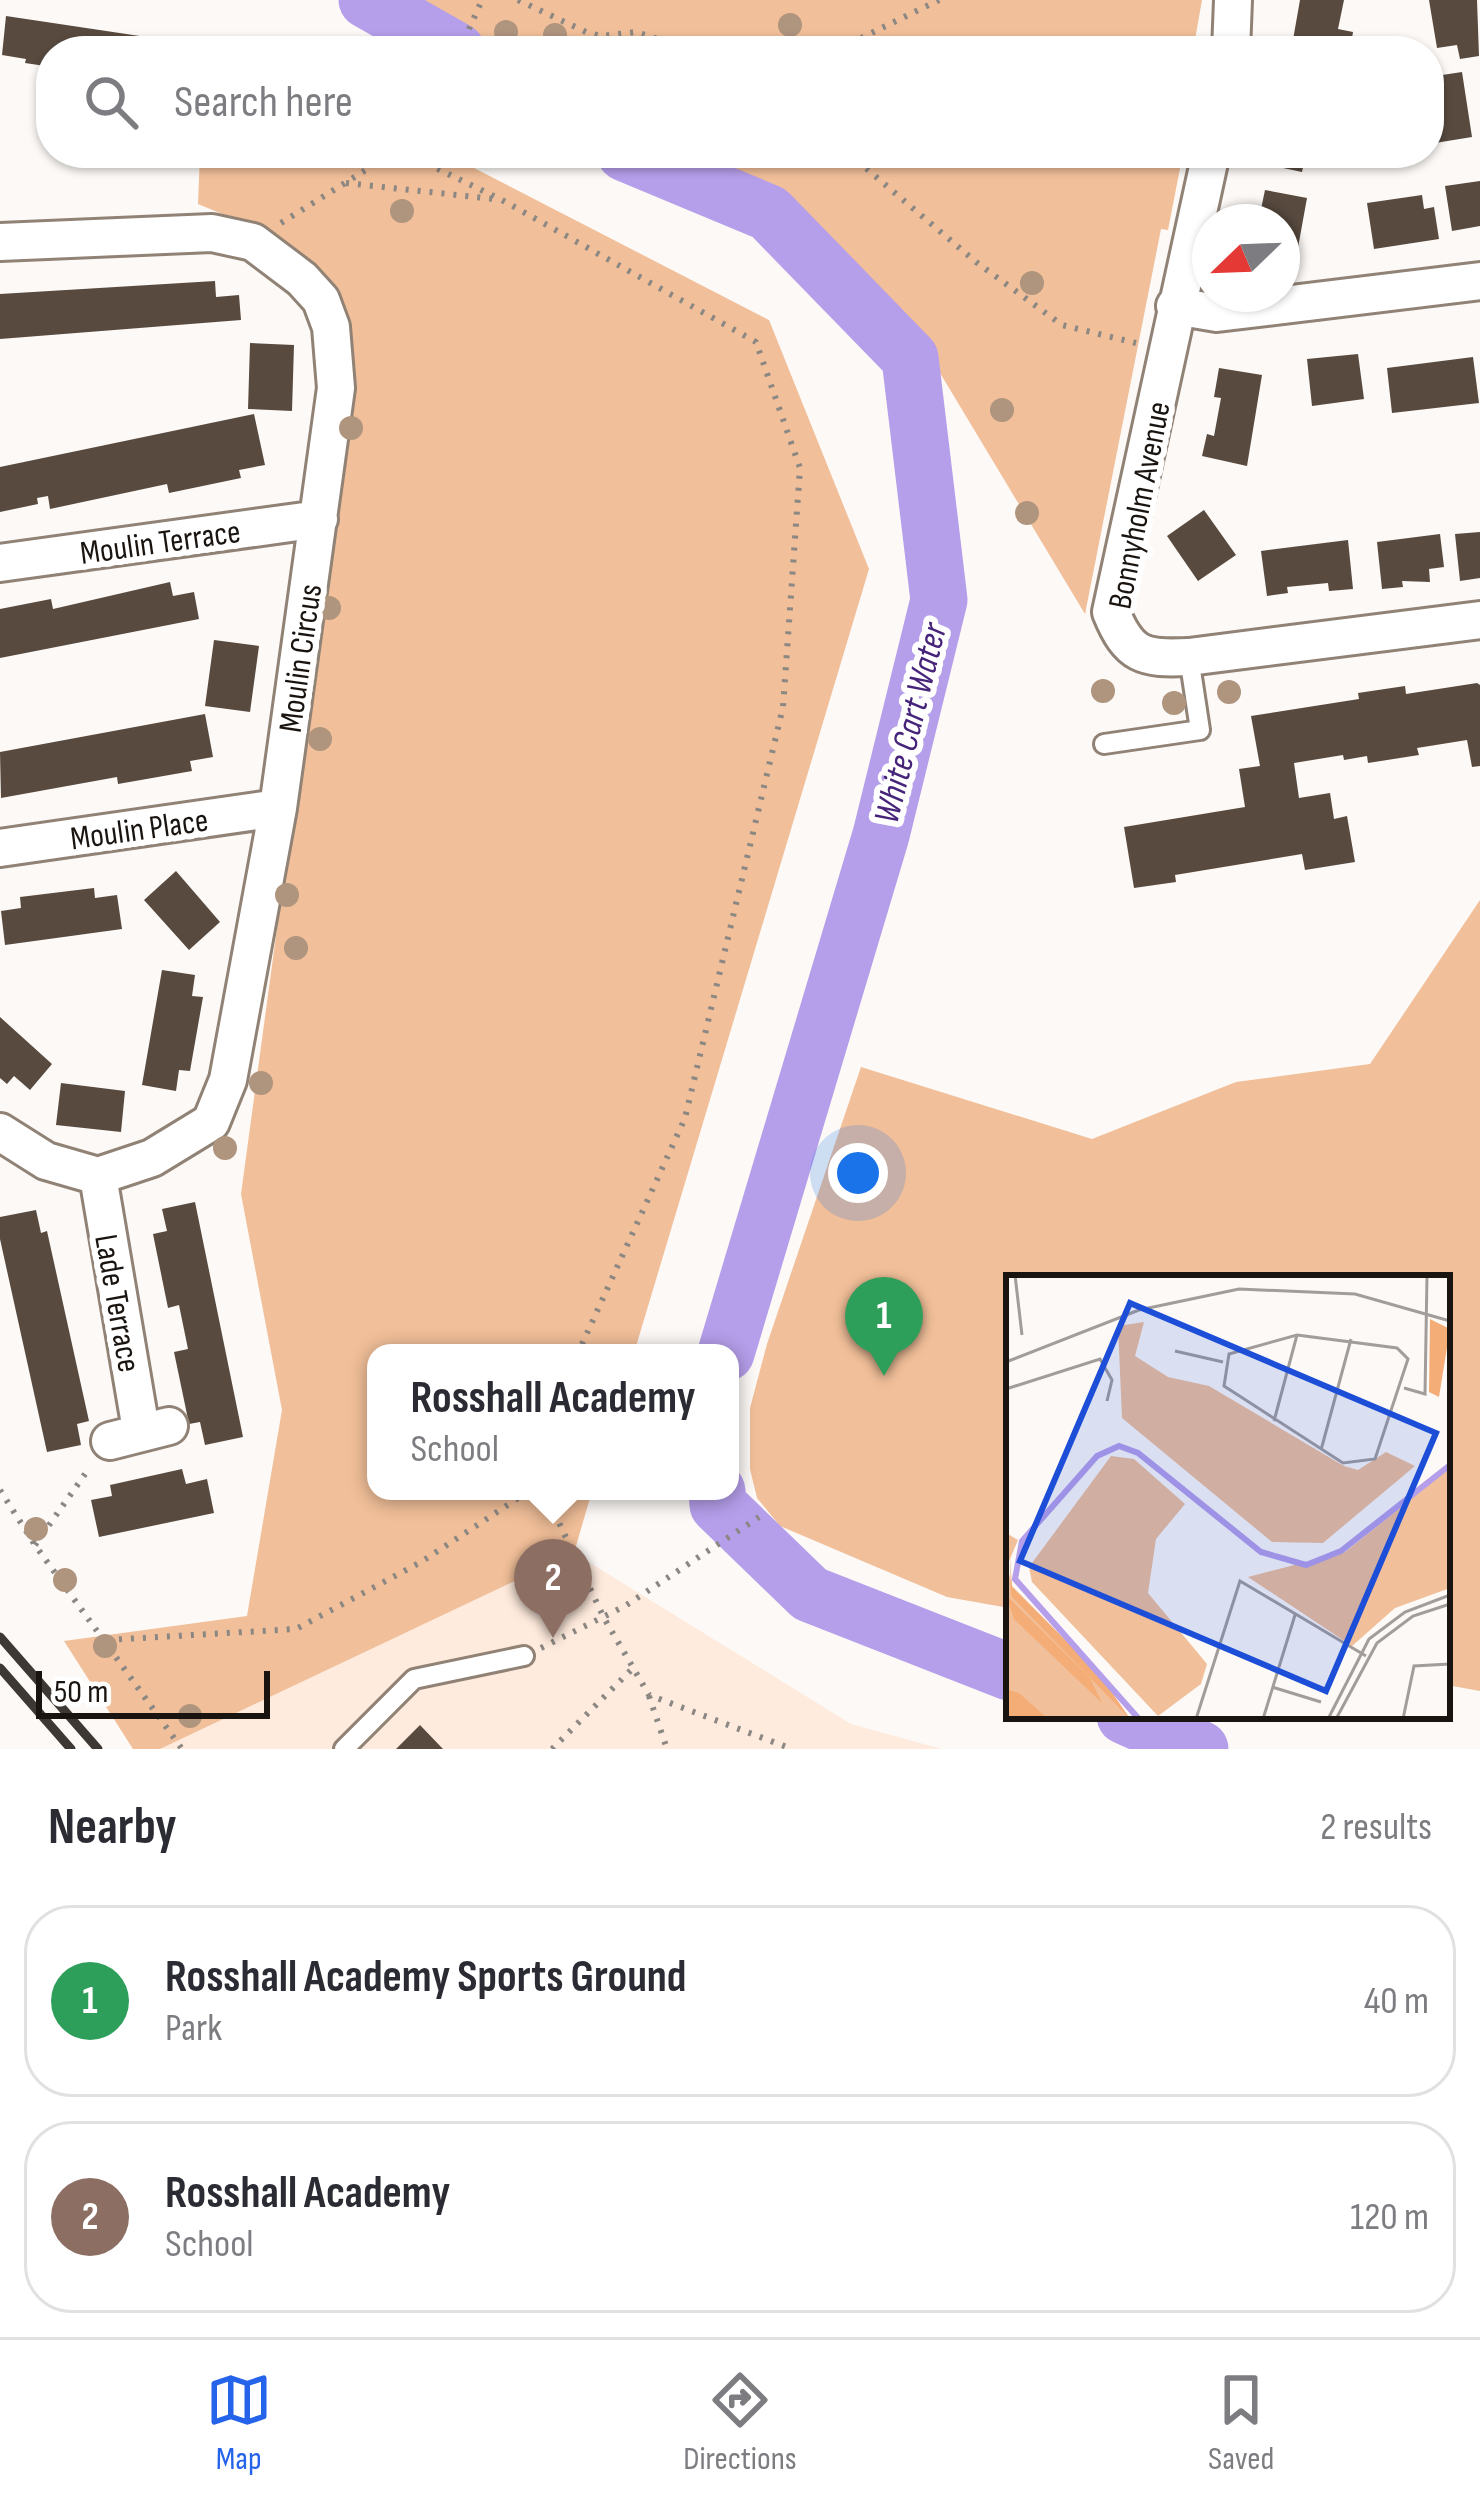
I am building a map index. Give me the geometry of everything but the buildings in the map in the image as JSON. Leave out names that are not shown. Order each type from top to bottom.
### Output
[{"type":"street","points":[[1232,36],[1234,0]]},
{"type":"street","name":"Bonnyholm Avenue","points":[[1207,168],[1111,612],[1123,641],[1151,659],[1189,657],[1480,620]]},
{"type":"street","name":"Moulin Circus","points":[[0,242],[212,233],[254,242],[302,279],[321,300],[331,326],[336,388],[320,519],[278,808],[228,1080],[211,1121],[152,1158],[98,1176]]},
{"type":"street","points":[[1175,306],[1217,313],[1480,281]]},
{"type":"street","name":"Moulin Terrace","points":[[0,563],[320,519]]},
{"type":"street","name":"Moulin Place","points":[[0,848],[278,808]]},
{"type":"street","points":[[0,1132],[46,1161],[98,1176]]},
{"type":"street","name":"Lade Terrace","points":[[98,1176],[140,1432]]},
{"type":"lane","points":[[1104,744],[1200,730],[1189,657]]},
{"type":"lane","points":[[344,1749],[414,1679],[524,1656]]},
{"type":"path","points":[[467,36],[482,0]]},
{"type":"path","points":[[518,0],[586,32],[648,36]]},
{"type":"path","points":[[866,36],[939,0]]},
{"type":"path","points":[[254,242],[368,168]]},
{"type":"path","points":[[436,168],[756,341],[800,468],[783,707],[686,1118],[582,1344]]},
{"type":"path","points":[[866,168],[976,262],[1062,325],[1169,351]]},
{"type":"path","points":[[343,183],[502,200]]},
{"type":"path","points":[[34,1545],[140,1432]]},
{"type":"path","points":[[0,1490],[34,1545],[182,1749]]},
{"type":"path","points":[[107,1640],[296,1629],[421,1562],[516,1500]]},
{"type":"path","points":[[548,1500],[604,1618],[649,1695],[667,1749]]},
{"type":"path","points":[[524,1656],[625,1606],[759,1517]]},
{"type":"path","points":[[552,1749],[633,1668]]},
{"type":"path","points":[[649,1695],[792,1749]]},
{"type":"shaded area","points":[[404,0],[1202,0],[1196,36],[470,36]]},
{"type":"shaded area","points":[[199,168],[474,168],[769,320],[869,569],[637,1344],[367,1344],[367,1500],[589,1500],[574,1553],[160,1749],[133,1749],[64,1641],[247,1616],[282,1410],[241,1194],[352,376],[340,300],[280,238],[198,204]]},
{"type":"shaded area","points":[[714,168],[1180,168],[1168,230],[1161,229],[1085,614],[937,368],[764,195]]},
{"type":"shaded area","points":[[1480,900],[1480,1691],[1450,1686],[1450,1275],[1006,1275],[1006,1607],[947,1597],[780,1526],[757,1498],[750,1469],[750,1408],[767,1344],[861,1067],[1092,1139],[1236,1082],[1370,1064]]},
{"type":"shaded area","points":[[574,1553],[851,1724],[942,1749],[160,1749]]},
{"type":"waterway","name":"White Cart Water","points":[[367,0],[431,36]]},
{"type":"waterway","name":"White Cart Water","points":[[661,168],[769,213],[910,358],[939,600],[881,835],[729,1344]]},
{"type":"waterway","name":"White Cart Water","points":[[718,1500],[810,1594],[1006,1671]]},
{"type":"waterway","name":"White Cart Water","points":[[1132,1719],[1200,1749]]},
{"type":"railway","points":[[0,1637],[98,1749]]},
{"type":"railway","points":[[0,1668],[71,1749]]},
{"type":"place","name":"Rosshall Academy Sports Ground","points":[[884,1376]]},
{"type":"place","name":"Rosshall Academy","points":[[553,1638]]}]
